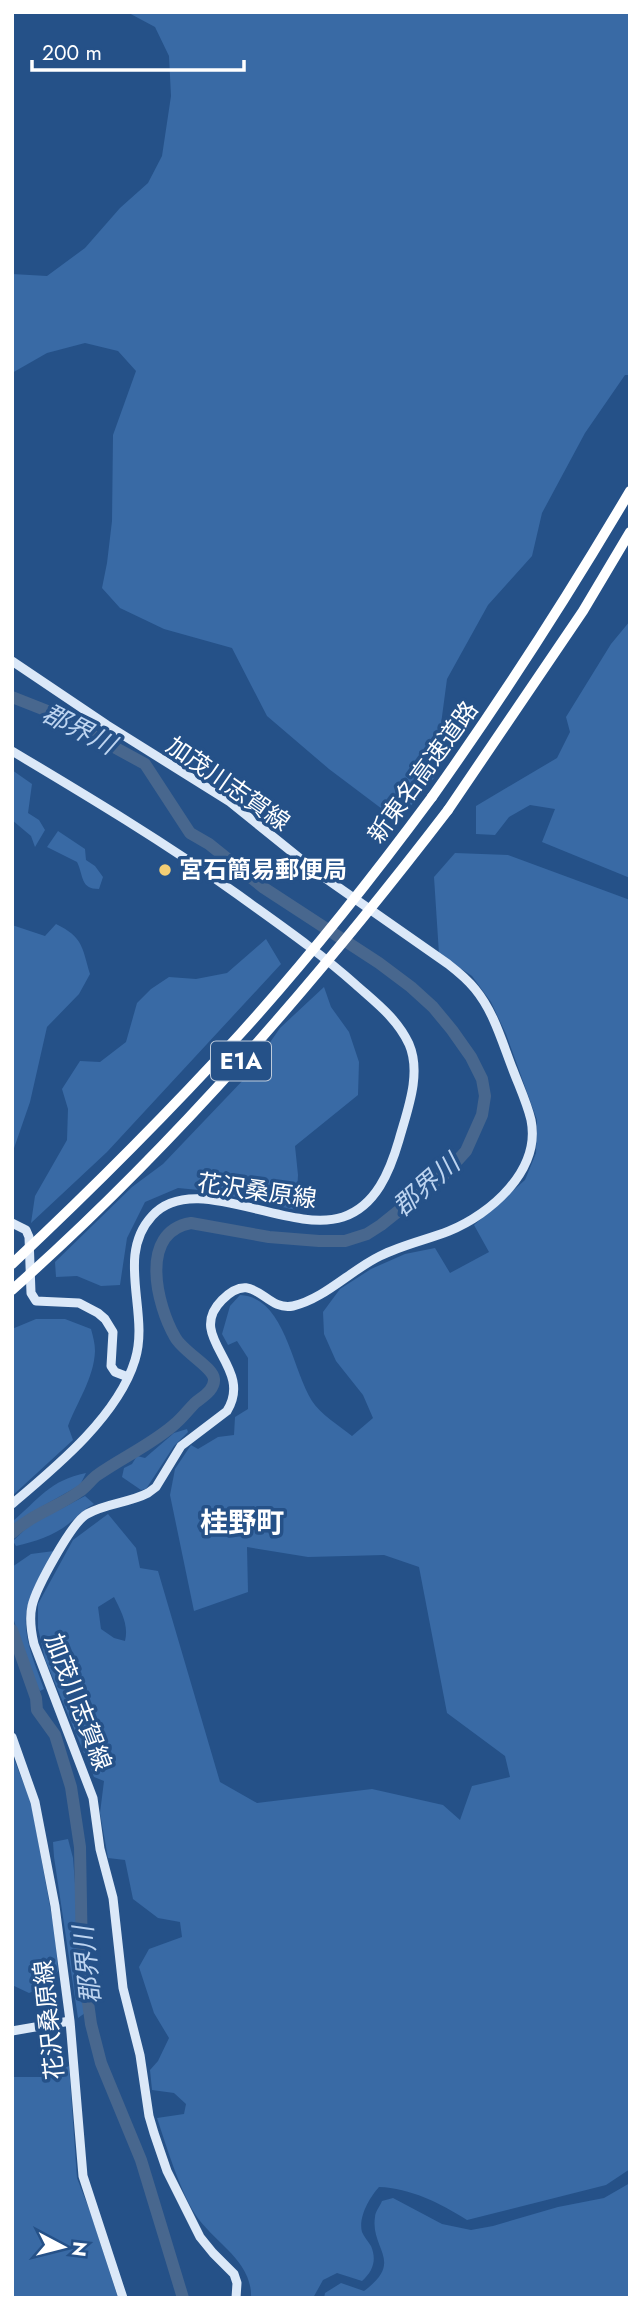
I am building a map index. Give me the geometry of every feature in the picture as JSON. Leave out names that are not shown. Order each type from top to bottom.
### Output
[{"type":"highway","name":"新東名高速道路","points":[[12,1264],[153,1127],[242,1032],[368,882],[432,797],[510,685],[630,491]]},
{"type":"highway","name":"新東名高速道路","points":[[12,1290],[167,1142],[331,958],[447,810],[583,611],[630,532]]},
{"type":"main road","name":"加茂川志賀線","points":[[12,661],[126,738],[230,803],[317,873],[466,979],[493,1018],[531,1120],[530,1149],[519,1177],[486,1209],[452,1230],[399,1246],[293,1306],[280,1305],[247,1287],[239,1288],[222,1300],[213,1312],[211,1330],[235,1382],[227,1411],[181,1446],[156,1487],[148,1493],[84,1515],[76,1523],[57,1555],[32,1605],[31,1629],[34,1644],[93,1798],[100,1849],[113,1898],[123,1987],[140,2055],[151,2124],[167,2171],[191,2220],[213,2253],[234,2274],[237,2284],[236,2298]]},
{"type":"main road","name":"花沢桑原線","points":[[12,751],[165,843],[334,965],[392,1017],[409,1045],[414,1073],[410,1100],[393,1160],[378,1191],[352,1213],[322,1221],[302,1220],[229,1203],[187,1199],[161,1207],[150,1217],[141,1232],[134,1259],[140,1321],[135,1359],[128,1377],[115,1400],[90,1431],[48,1474],[12,1504]]},
{"type":"main road","points":[[12,1223],[26,1230],[29,1237],[31,1293],[36,1301],[79,1303],[88,1306],[105,1319],[113,1332],[111,1366],[115,1372],[128,1377]]},
{"type":"main road","name":"花沢桑原線","points":[[12,1737],[44,1832],[69,2021],[83,2176],[123,2298]]},
{"type":"main road","points":[[12,2031],[69,2021]]},
{"type":"shaded area","points":[[127,12],[630,12],[630,375],[625,375],[585,433],[542,513],[532,556],[488,605],[447,679],[441,724],[439,772],[398,821],[329,769],[267,716],[232,648],[164,629],[120,608],[102,588],[112,521],[113,435],[136,371],[118,351],[85,343],[47,353],[12,373],[12,274],[47,276],[85,248],[120,208],[148,183],[162,156],[171,96],[169,56],[155,27]]},
{"type":"shaded area","points":[[630,621],[630,878],[542,842],[555,809],[530,805],[509,817],[495,835],[476,834],[476,806],[557,758],[570,732],[566,717],[611,644]]},
{"type":"shaded area","points":[[12,770],[32,784],[28,813],[39,820],[45,830],[35,847],[31,836],[12,820]]},
{"type":"shaded area","points":[[58,831],[85,849],[86,860],[95,866],[103,877],[99,889],[86,884],[77,862],[47,847]]},
{"type":"shaded area","points":[[455,853],[508,855],[630,900],[630,2169],[606,2185],[467,2220],[424,2198],[402,2190],[379,2187],[363,2214],[362,2232],[371,2246],[374,2261],[362,2281],[337,2273],[323,2280],[313,2298],[251,2298],[246,2273],[189,2204],[157,2118],[184,2114],[186,2104],[174,2093],[152,2090],[150,2070],[158,2061],[169,2038],[154,2013],[139,1967],[149,1949],[182,1937],[180,1922],[158,1918],[133,1899],[125,1860],[108,1858],[100,1813],[104,1781],[94,1777],[45,1659],[38,1628],[38,1604],[73,1540],[108,1514],[136,1548],[140,1568],[158,1571],[220,1782],[257,1803],[372,1789],[443,1805],[460,1820],[472,1786],[510,1777],[505,1756],[447,1713],[419,1567],[384,1555],[308,1557],[247,1547],[248,1592],[194,1611],[170,1495],[175,1469],[191,1445],[198,1449],[218,1437],[234,1435],[235,1417],[248,1409],[248,1358],[237,1341],[228,1345],[222,1334],[230,1306],[240,1295],[255,1299],[277,1320],[312,1401],[352,1436],[373,1418],[363,1395],[336,1361],[324,1334],[323,1312],[340,1289],[371,1269],[405,1254],[435,1248],[450,1273],[489,1252],[474,1225],[525,1180],[536,1153],[537,1120],[506,1034],[491,1002],[472,976],[439,954],[434,877]],"holes":[[[114,1597],[125,1624],[125,1641],[114,1638],[101,1629],[98,1607]]]},
{"type":"shaded area","points":[[56,924],[77,938],[90,974],[79,994],[47,1027],[30,1102],[12,1154],[12,925],[45,936]]},
{"type":"shaded area","points":[[266,939],[281,964],[107,1152],[31,1223],[35,1196],[67,1140],[68,1109],[62,1089],[80,1061],[100,1062],[126,1042],[137,1003],[169,977],[196,979],[227,973]]},
{"type":"shaded area","points":[[324,987],[331,1007],[349,1032],[359,1062],[358,1095],[295,1146],[298,1175],[296,1210],[209,1191],[178,1188],[145,1202],[127,1238],[120,1285],[101,1286],[77,1276],[56,1277],[55,1262],[132,1187],[163,1164],[246,1077],[280,1028]]},
{"type":"shaded area","points":[[36,1319],[65,1319],[91,1329],[95,1348],[94,1361],[68,1426],[73,1440],[12,1496],[12,1329]]},
{"type":"shaded area","points":[[187,1429],[188,1432],[174,1446],[146,1489],[141,1490],[122,1477],[124,1468],[132,1464],[137,1456],[145,1458],[174,1433]]},
{"type":"shaded area","points":[[86,1473],[80,1485],[27,1515],[12,1529],[12,1522],[46,1492],[63,1480]]},
{"type":"shaded area","points":[[85,1496],[94,1504],[66,1526],[46,1537],[16,1546],[13,1541],[39,1516],[59,1510]]},
{"type":"shaded area","points":[[54,1551],[33,1591],[26,1616],[27,1637],[44,1689],[40,1691],[31,1677],[12,1614],[12,1567],[31,1554]]},
{"type":"shaded area","points":[[12,1754],[31,1802],[55,1934],[58,1971],[43,1988],[29,1993],[12,1985]]},
{"type":"shaded area","points":[[68,1839],[73,1858],[85,2013],[78,2018],[53,1842]]},
{"type":"shaded area","points":[[69,2066],[77,2178],[118,2298],[12,2298],[12,2077],[44,2077]]},
{"type":"shaded area","points":[[630,2183],[630,2298],[324,2298],[325,2293],[341,2283],[364,2291],[376,2281],[382,2271],[383,2255],[375,2228],[375,2215],[382,2201],[393,2198],[442,2224],[471,2230],[604,2198]]},
{"type":"waterway","name":"郡界川","points":[[12,697],[50,712],[145,764],[190,833],[209,844],[264,888],[411,987],[433,1007],[471,1057],[482,1079],[485,1096],[482,1115],[466,1151],[447,1172],[367,1234],[345,1241],[319,1241],[269,1237],[191,1223],[174,1229],[164,1240],[158,1255],[156,1272],[162,1307],[179,1343],[212,1374],[212,1387],[167,1431],[96,1476],[72,1497],[12,1533]]},
{"type":"waterway","name":"郡界川","points":[[12,1630],[36,1698],[37,1710],[55,1735],[71,1787],[80,1847],[82,1959],[91,2024],[101,2063],[141,2160],[183,2298]]},
{"type":"place","name":"宮石簡易郵便局","points":[[165,870]]},
{"type":"district","name":"桂野町","points":[[242,1522]]}]
